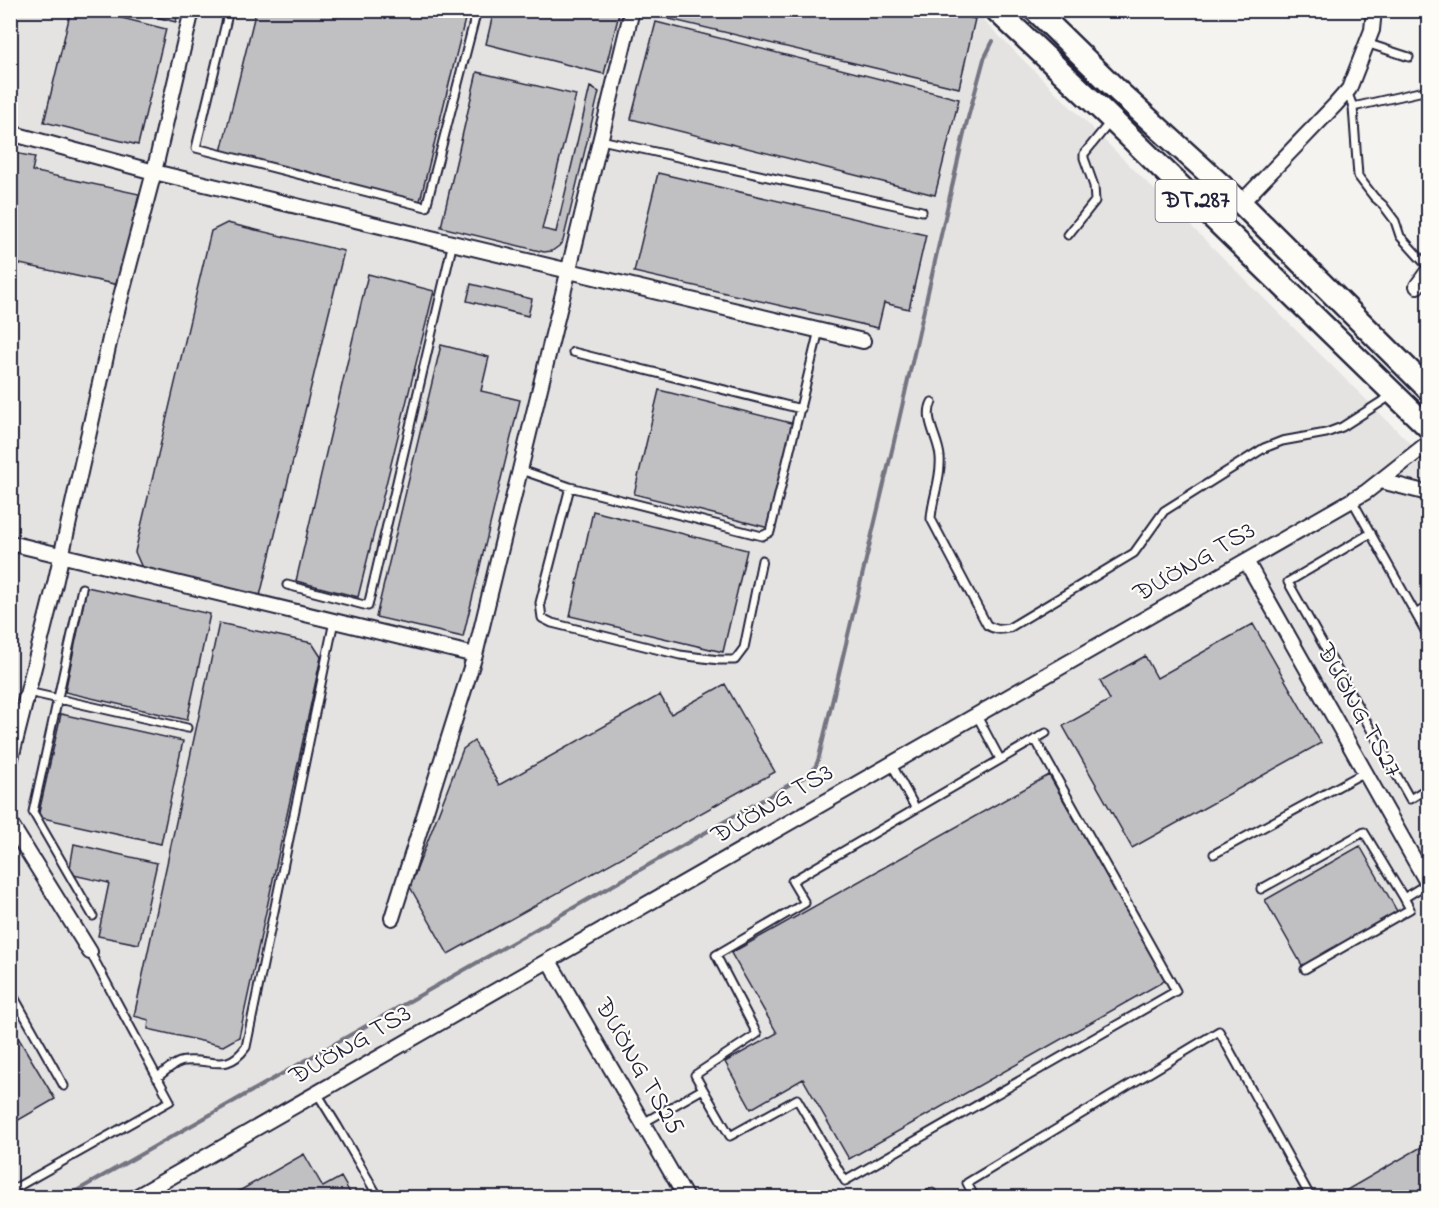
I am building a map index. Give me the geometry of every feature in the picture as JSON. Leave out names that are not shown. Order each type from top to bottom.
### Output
[{"type":"main road","name":"ĐT.287","points":[[996,10],[1428,427]]},
{"type":"main road","name":"ĐT.287","points":[[1035,10],[1119,92],[1241,203],[1428,389]]},
{"type":"main road","points":[[1107,115],[1119,92]]},
{"type":"street","points":[[10,762],[55,584],[111,334],[154,171],[192,10]]},
{"type":"street","points":[[392,918],[475,655],[632,10]]},
{"type":"street","points":[[1241,203],[1347,91],[1372,30],[1374,10]]},
{"type":"street","points":[[10,133],[154,171],[863,340]]},
{"type":"street","points":[[1418,286],[1428,269]]},
{"type":"street","name":"ĐƯỜNG TS3","points":[[134,1197],[1366,492],[1428,443]]},
{"type":"street","points":[[1381,481],[1428,493]]},
{"type":"street","points":[[10,543],[475,655]]},
{"type":"street","name":"ĐƯỜNG TS27","points":[[1246,561],[1428,884]]},
{"type":"street","points":[[10,823],[90,952]]},
{"type":"street","name":"ĐƯỜNG TS25","points":[[549,961],[686,1197]]},
{"type":"lane","points":[[229,10],[196,148],[426,207],[477,10]]},
{"type":"lane","points":[[1366,43],[1409,57]]},
{"type":"lane","points":[[1353,107],[1428,90]]},
{"type":"lane","points":[[1347,91],[1353,107],[1358,176],[1383,205],[1395,221],[1400,236],[1428,269]]},
{"type":"lane","points":[[1068,234],[1095,201],[1094,186],[1084,154],[1107,115]]},
{"type":"lane","points":[[601,140],[922,211]]},
{"type":"lane","points":[[287,585],[368,606],[453,242]]},
{"type":"lane","points":[[521,470],[570,487],[762,536],[767,535],[770,532],[819,330]]},
{"type":"lane","points":[[573,352],[801,409]]},
{"type":"lane","points":[[932,402],[929,407],[929,416],[940,457],[940,472],[931,506],[931,519],[987,625],[999,630],[1009,628],[1134,553],[1164,511],[1264,447],[1282,441],[1326,433],[1342,427],[1395,393]]},
{"type":"lane","points":[[570,487],[540,603],[542,618],[552,623],[680,655],[735,660],[744,648],[762,560]]},
{"type":"lane","points":[[1352,500],[1428,636]]},
{"type":"lane","points":[[1371,533],[1288,582],[1410,799],[1428,788]]},
{"type":"lane","points":[[82,588],[33,812],[93,916]]},
{"type":"lane","points":[[1416,614],[1428,606]]},
{"type":"lane","points":[[157,1078],[183,1060],[228,1063],[240,1056],[246,1047],[334,621]]},
{"type":"lane","points":[[28,692],[187,728]]},
{"type":"lane","points":[[977,716],[1000,759]]},
{"type":"lane","points":[[1035,739],[1176,991],[845,1181],[797,1099],[730,1136],[695,1075],[757,1034],[716,955],[805,903],[792,881],[1000,759],[1035,739],[1046,733]]},
{"type":"lane","points":[[892,765],[916,809]]},
{"type":"lane","points":[[1214,854],[1365,772]]},
{"type":"lane","points":[[1261,890],[1364,832],[1404,898],[1410,909],[1305,969]]},
{"type":"lane","points":[[1404,898],[1428,884]]},
{"type":"lane","points":[[10,1191],[170,1101],[90,952]]},
{"type":"lane","points":[[10,990],[64,1086]]},
{"type":"lane","points":[[975,1197],[967,1183],[1219,1031],[1311,1197]]},
{"type":"lane","points":[[643,1123],[703,1089]]},
{"type":"lane","points":[[317,1093],[379,1197]]},
{"type":"lane","points":[[924,1197],[932,1193],[934,1197]]},
{"type":"shaded area","points":[[10,11],[974,11],[1428,461],[1428,1197],[11,1197]]},
{"type":"building","points":[[71,10],[90,10],[166,29],[138,145],[44,122]]},
{"type":"building","points":[[128,10],[178,10],[176,22]]},
{"type":"building","points":[[256,10],[467,11],[420,201],[221,152]]},
{"type":"building","points":[[494,10],[620,10],[604,74],[486,44]]},
{"type":"building","points":[[671,10],[940,10],[975,19],[959,88],[669,19]]},
{"type":"building","points":[[656,22],[959,99],[935,195],[631,119]]},
{"type":"building","points":[[477,72],[576,95],[542,229],[556,232],[590,87],[599,92],[563,241],[552,251],[544,252],[441,227]]},
{"type":"building","points":[[10,152],[35,157],[32,171],[139,194],[119,285],[10,262]]},
{"type":"building","points":[[658,173],[926,235],[909,309],[884,303],[878,328],[634,272]]},
{"type":"building","points":[[227,223],[344,251],[260,596],[143,570],[135,552],[211,231]]},
{"type":"building","points":[[368,274],[434,291],[358,597],[296,581]]},
{"type":"building","points":[[471,284],[532,299],[528,316],[467,301]]},
{"type":"building","points":[[441,345],[489,357],[481,391],[520,400],[463,637],[376,617]]},
{"type":"building","points":[[659,390],[795,424],[769,528],[634,494]]},
{"type":"building","points":[[593,511],[747,550],[723,652],[570,616]]},
{"type":"building","points":[[87,587],[210,614],[187,720],[65,692]]},
{"type":"building","points":[[219,623],[312,643],[321,657],[239,1037],[223,1046],[148,1029],[149,1020],[134,1016]]},
{"type":"building","points":[[1253,624],[1321,743],[1132,848],[1063,726],[1110,700],[1100,681],[1145,656],[1157,678]]},
{"type":"building","points":[[725,684],[775,772],[448,954],[410,887],[463,749],[474,741],[499,785],[660,695],[671,714]]},
{"type":"building","points":[[61,714],[183,741],[161,844],[38,817]]},
{"type":"building","points":[[1049,775],[1166,980],[849,1159],[803,1079],[751,1109],[725,1062],[777,1033],[731,953]]},
{"type":"building","points":[[74,844],[157,863],[139,944],[98,936],[109,883],[69,874]]},
{"type":"building","points":[[1360,846],[1398,913],[1303,967],[1265,900]]},
{"type":"building","points":[[10,1024],[55,1099],[10,1125]]},
{"type":"building","points":[[1428,1143],[1428,1198],[1333,1198]]},
{"type":"building","points":[[304,1154],[323,1187],[341,1177],[353,1198],[227,1198]]},
{"type":"waterway","points":[[64,1198],[811,773],[819,757],[966,125],[984,59],[993,41]]}]
